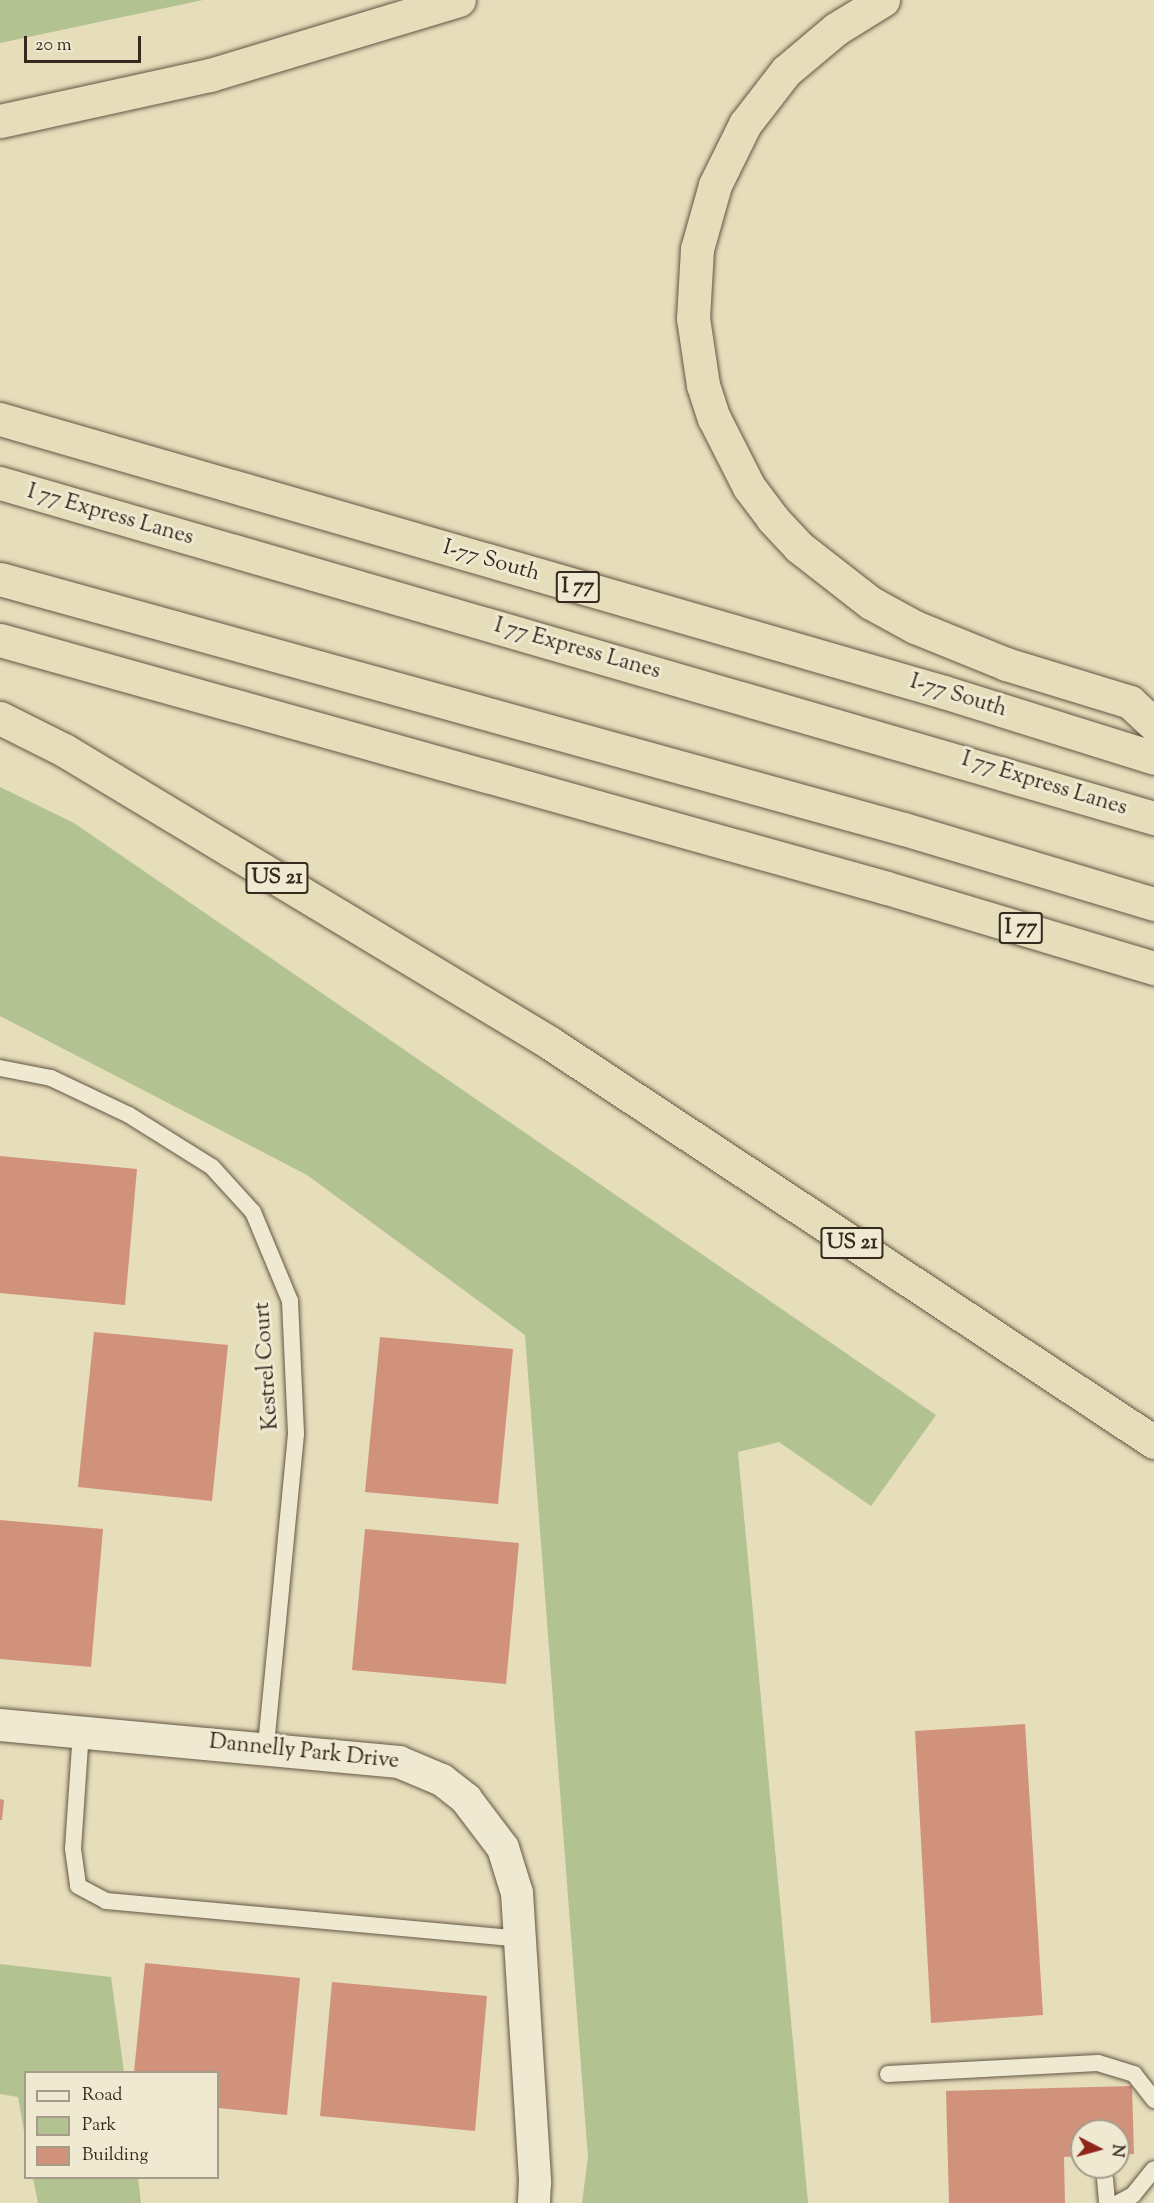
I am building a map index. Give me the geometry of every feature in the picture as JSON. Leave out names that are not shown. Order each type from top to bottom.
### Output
[{"type":"highway","points":[[0,122],[210,75],[459,0]]},
{"type":"highway","points":[[884,0],[836,29],[786,71],[745,124],[715,185],[697,249],[693,318],[703,385],[714,418],[749,487],[772,518],[800,547],[872,603],[915,627],[1006,664],[1130,702],[1154,724]]},
{"type":"highway","name":"I-77 South","points":[[0,419],[944,692],[1154,758]]},
{"type":"highway","name":"I 77 Express Lanes","points":[[0,483],[1154,818]]},
{"type":"highway","points":[[0,579],[904,829],[1154,904]]},
{"type":"highway","name":"I 77","points":[[0,640],[887,888],[1154,968]]},
{"type":"highway","name":"US 21","points":[[0,718],[84,762],[550,1043],[1154,1442]]},
{"type":"street","name":"Dannelly Park Drive","points":[[0,1725],[266,1747],[399,1762],[442,1780],[466,1799],[503,1848],[517,1893],[536,2182],[534,2203]]},
{"type":"lane","name":"Kestrel Court","points":[[0,1068],[51,1078],[71,1087],[129,1115],[212,1167],[253,1212],[290,1301],[296,1434],[266,1747]]},
{"type":"lane","points":[[81,1731],[73,1849],[78,1886],[106,1901],[520,1938]]},
{"type":"lane","points":[[888,2074],[1098,2062],[1134,2074],[1154,2100]]},
{"type":"lane","points":[[1118,2203],[1133,2195],[1154,2169]]},
{"type":"lane","points":[[1105,2179],[1107,2203]]},
{"type":"green space","points":[[0,0],[203,0],[0,43]]},
{"type":"green space","points":[[0,787],[74,823],[936,1415],[871,1506],[779,1442],[738,1452],[808,2203],[582,2203],[588,2157],[525,1335],[307,1175],[0,1016]]},
{"type":"green space","points":[[0,1964],[111,1977],[124,2071],[24,2071],[24,2131],[18,2097],[0,2094]]},
{"type":"green space","points":[[33,2179],[138,2179],[141,2203],[38,2203]]},
{"type":"building","points":[[0,1156],[137,1169],[125,1305],[0,1293]]},
{"type":"building","points":[[94,1332],[228,1345],[212,1501],[78,1487]]},
{"type":"building","points":[[380,1337],[513,1349],[498,1504],[365,1492]]},
{"type":"building","points":[[0,1520],[103,1529],[91,1667],[0,1659]]},
{"type":"building","points":[[365,1529],[519,1543],[506,1684],[352,1670]]},
{"type":"building","points":[[1025,1724],[1043,2015],[931,2023],[915,1731]]},
{"type":"building","points":[[0,1799],[4,1800],[2,1820],[0,1820]]},
{"type":"building","points":[[145,1963],[300,1978],[287,2115],[219,2108],[219,2071],[134,2071]]},
{"type":"building","points":[[332,1982],[487,1996],[475,2131],[320,2116]]},
{"type":"building","points":[[1132,2086],[1134,2154],[1130,2154],[1130,2119],[1070,2119],[1070,2157],[1064,2157],[1065,2203],[949,2203],[946,2091]]}]
